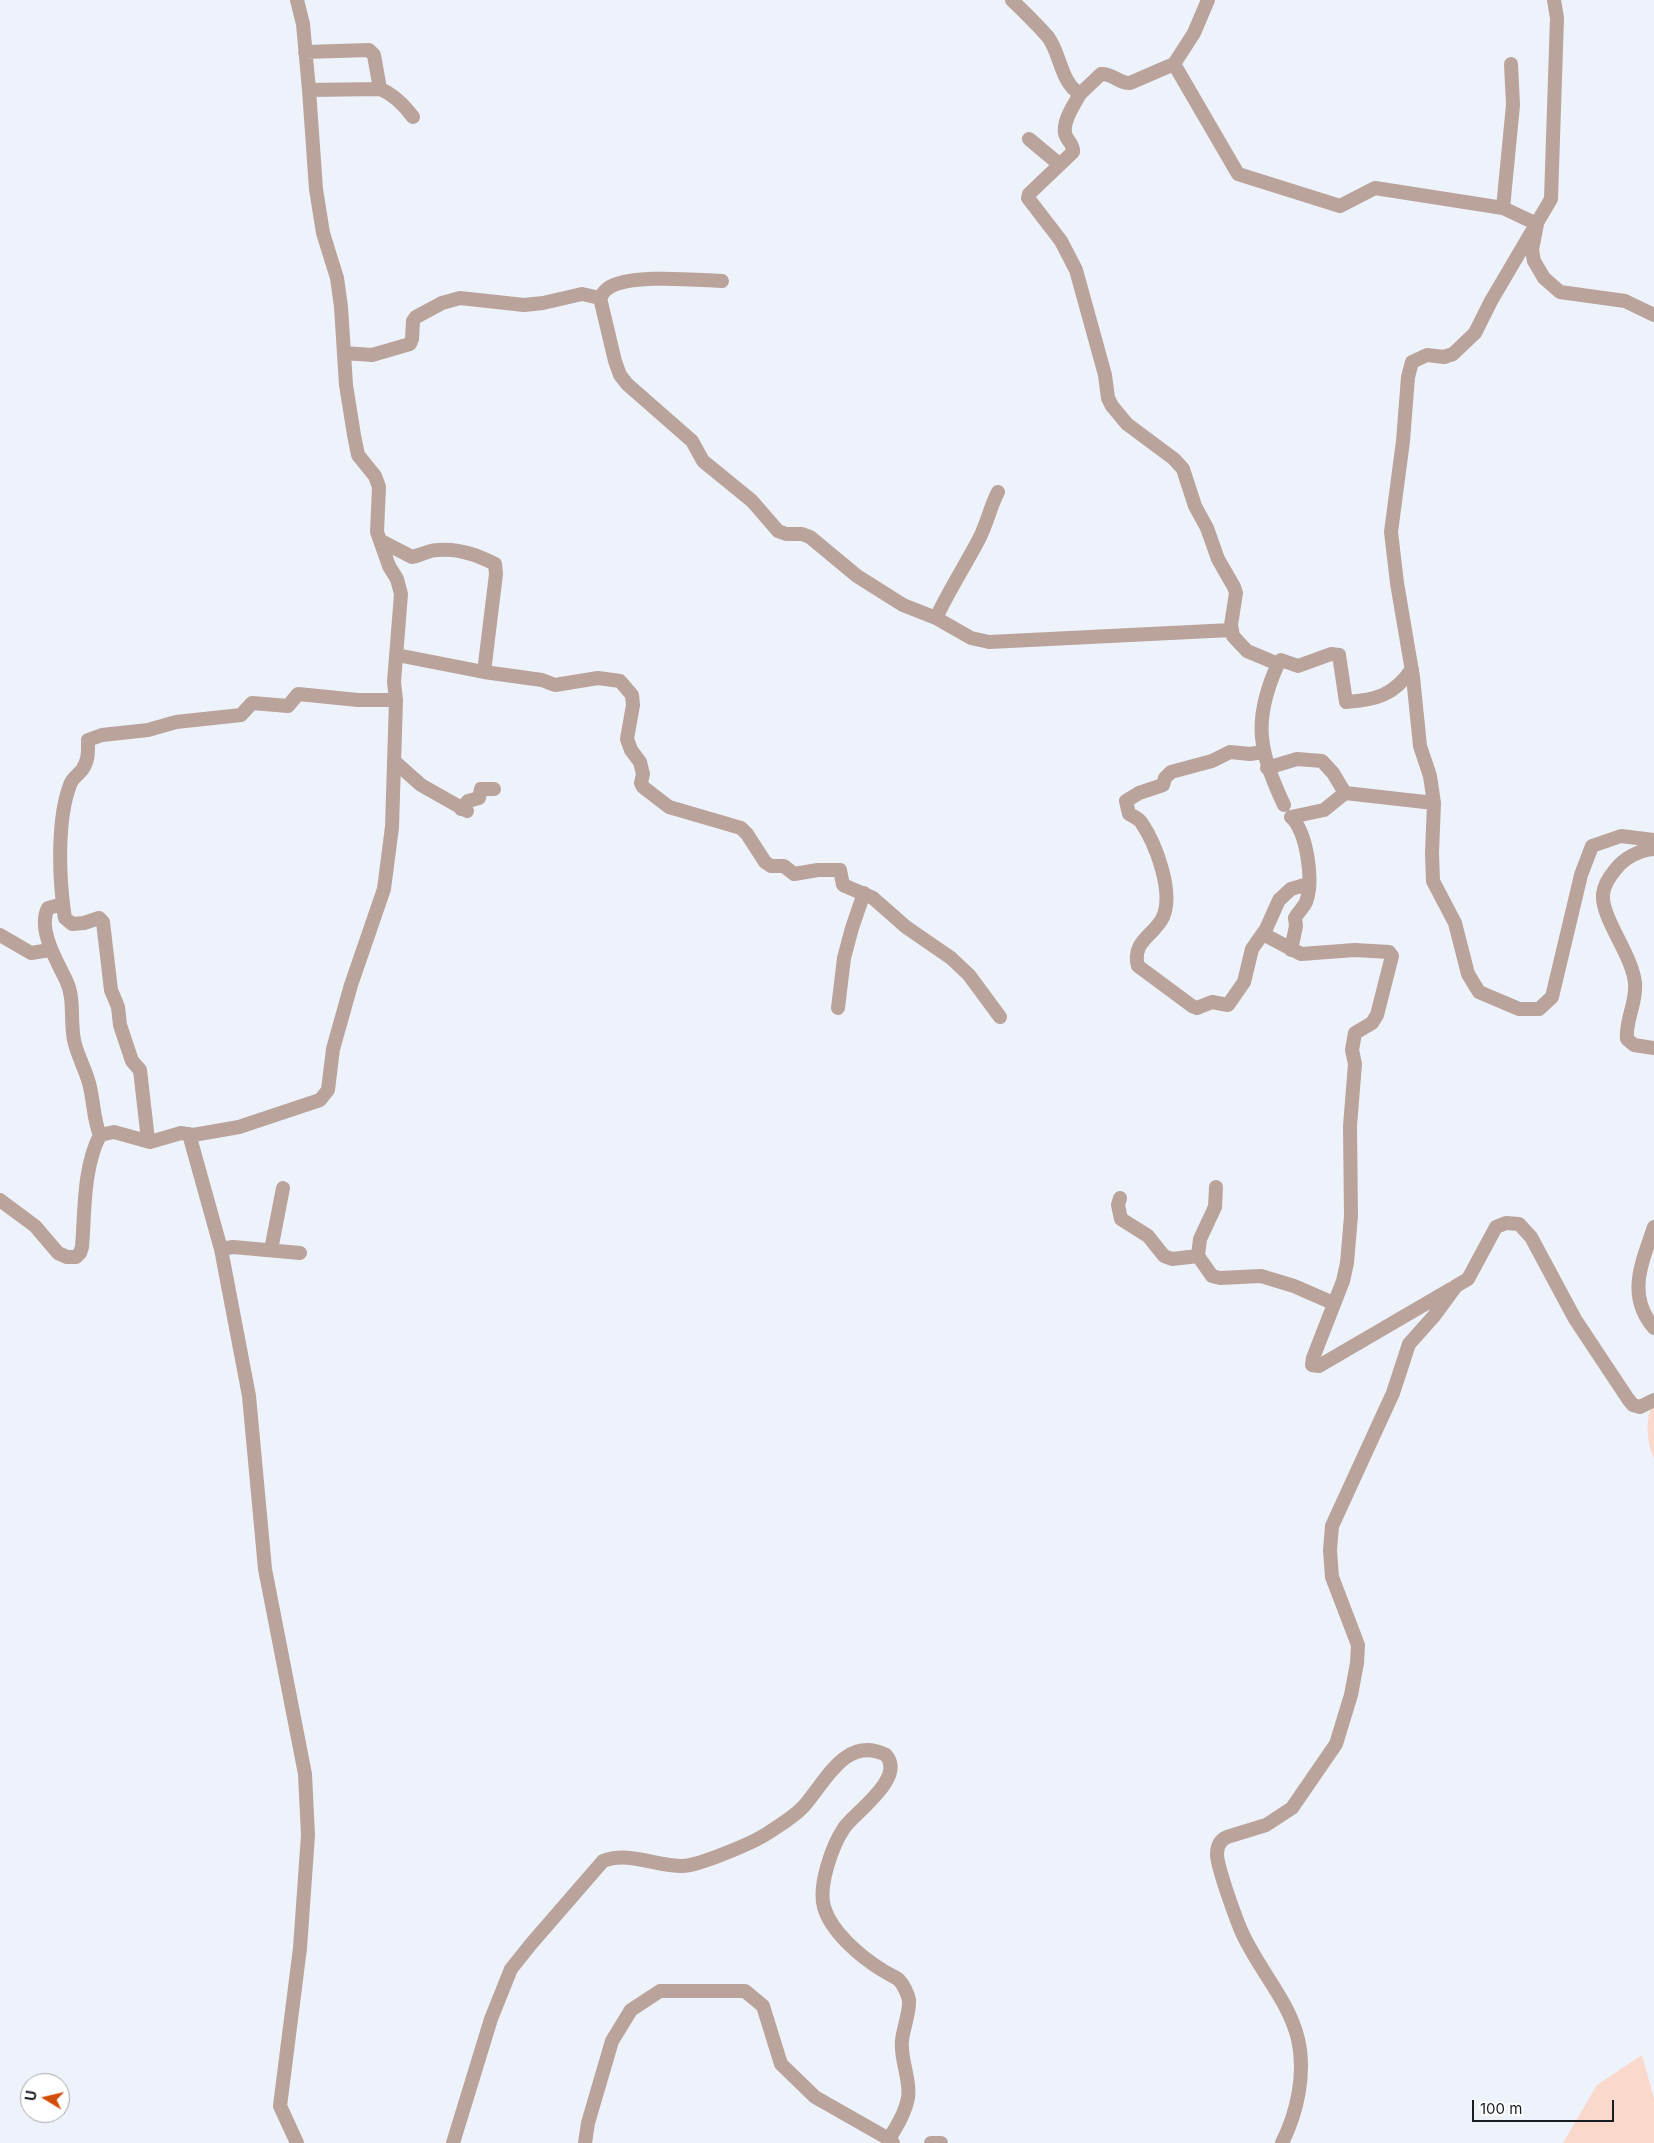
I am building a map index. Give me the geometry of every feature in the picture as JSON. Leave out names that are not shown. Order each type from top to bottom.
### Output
[{"type":"street","points":[[100,1135],[114,1132],[150,1142],[181,1133],[189,1134],[239,1127],[320,1100],[328,1090],[333,1049],[351,985],[384,889],[392,827],[396,700],[394,682],[401,594],[377,532],[379,487],[375,476],[358,455],[346,385],[337,278],[323,234],[316,189],[309,90],[302,24],[297,0]]},
{"type":"street","points":[[1012,0],[1048,37],[1072,88],[1080,94]]},
{"type":"street","points":[[1208,0],[1194,33],[1174,64],[1125,84],[1106,73],[1101,74],[1080,94],[1065,127],[1065,134],[1074,149],[1072,154],[1059,164],[1029,194],[1028,198],[1061,241],[1076,270],[1104,375],[1108,398],[1112,406],[1127,424],[1174,459],[1183,469],[1195,506],[1208,528],[1218,559],[1236,592],[1231,630],[1236,642],[1247,651],[1278,664]]},
{"type":"street","points":[[1554,0],[1557,18],[1551,199],[1491,301],[1475,333],[1453,354],[1444,357],[1427,355],[1412,362],[1391,532],[1397,583],[1412,668],[1420,746],[1430,776],[1434,803],[1433,882],[1455,923],[1468,974],[1480,992],[1519,1010],[1539,1008],[1552,997],[1581,875],[1592,846],[1621,836],[1654,840]]},
{"type":"street","points":[[305,52],[369,50],[374,55],[380,89]]},
{"type":"street","points":[[1174,64],[1238,174],[1340,206],[1375,188],[1503,208],[1537,224]]},
{"type":"street","points":[[1503,208],[1512,105],[1512,64]]},
{"type":"street","points":[[309,90],[380,89],[402,104],[413,116]]},
{"type":"street","points":[[1028,139],[1059,164]]},
{"type":"street","points":[[1537,224],[1532,250],[1534,262],[1544,278],[1560,292],[1625,302],[1654,315]]},
{"type":"street","points":[[722,281],[674,278],[641,280],[608,288],[600,298],[606,333],[620,375],[634,391],[692,441],[703,461],[752,502],[778,531],[810,537],[866,582],[903,604],[936,618],[959,633],[989,642],[1231,630]]},
{"type":"street","points":[[344,353],[372,355],[410,344],[413,321],[416,317],[442,303],[460,298],[524,305],[548,302],[582,294],[600,298]]},
{"type":"street","points":[[936,618],[956,578],[980,537],[988,512],[998,492]]},
{"type":"street","points":[[380,541],[412,557],[440,550],[467,553],[482,557],[494,564],[496,574],[484,672]]},
{"type":"street","points":[[396,654],[484,672],[542,680],[555,685],[594,678],[620,681],[632,695],[633,705],[627,739],[631,750],[640,762],[643,774],[641,783],[643,787],[669,807],[740,828],[747,834],[762,859],[768,864],[784,866],[794,874],[818,870],[840,870],[841,883],[878,901],[906,927],[962,967],[1000,1017]]},
{"type":"street","points":[[1284,805],[1267,768],[1263,752],[1262,708],[1281,660],[1298,666],[1331,654],[1339,655],[1346,702],[1382,697],[1403,682],[1412,668]]},
{"type":"street","points":[[148,1140],[140,1070],[132,1061],[120,1025],[118,1007],[110,990],[103,922],[99,918],[84,923],[72,924],[65,918],[60,857],[66,801],[70,783],[82,770],[87,760],[89,739],[148,730],[176,722],[241,715],[252,702],[288,706],[298,694],[358,700],[396,700]]},
{"type":"street","points":[[1263,752],[1250,754],[1230,752],[1212,761],[1171,772],[1167,775],[1163,785],[1129,798],[1126,801],[1129,814],[1142,822],[1165,877],[1164,915],[1145,938],[1136,960],[1142,970],[1192,1006],[1198,1008],[1212,1002],[1225,1006],[1241,989],[1252,949],[1263,934],[1279,900],[1291,889],[1308,884]]},
{"type":"street","points":[[1267,768],[1297,759],[1322,761],[1333,773],[1345,793]]},
{"type":"street","points":[[394,761],[421,785],[464,810],[468,801],[479,798],[481,789],[494,790]]},
{"type":"street","points":[[1292,950],[1296,926],[1295,918],[1306,902],[1310,875],[1301,831],[1291,817],[1324,810],[1345,793],[1434,803]]},
{"type":"street","points":[[1654,849],[1639,852],[1620,863],[1609,878],[1603,893],[1605,909],[1632,968],[1635,983],[1634,1004],[1627,1025],[1627,1039],[1634,1045],[1654,1048]]},
{"type":"street","points":[[838,1008],[844,958],[864,893]]},
{"type":"street","points":[[63,904],[49,907],[46,911],[50,950],[67,981],[71,995],[74,1039],[88,1080],[96,1127],[100,1135]]},
{"type":"street","points":[[1263,934],[1301,954],[1354,950],[1388,952],[1392,956],[1377,1015],[1372,1023],[1355,1033],[1352,1042],[1355,1064],[1350,1126],[1351,1216],[1345,1273],[1312,1365],[1316,1367],[1468,1279],[1496,1227],[1506,1223],[1519,1224],[1531,1237],[1575,1319],[1628,1400],[1633,1405],[1640,1407],[1654,1400]]},
{"type":"street","points":[[0,935],[31,953],[50,950]]},
{"type":"street","points":[[189,1134],[220,1249],[249,1396],[265,1569],[305,1774],[308,1835],[300,1948],[280,2106],[297,2143]]},
{"type":"street","points":[[0,1200],[35,1226],[58,1253],[67,1257],[76,1257],[80,1253],[82,1246],[87,1185],[96,1144],[100,1135]]},
{"type":"street","points":[[1216,1187],[1215,1207],[1200,1239],[1198,1256],[1212,1276],[1220,1278],[1261,1276],[1294,1286],[1333,1303]]},
{"type":"street","points":[[271,1250],[283,1188]]},
{"type":"street","points":[[1120,1198],[1119,1212],[1121,1219],[1148,1236],[1164,1256],[1172,1259],[1198,1256]]},
{"type":"street","points":[[1654,1227],[1638,1280],[1638,1297],[1642,1312],[1654,1328]]},
{"type":"street","points":[[220,1249],[233,1247],[300,1253]]},
{"type":"street","points":[[1282,2143],[1293,2120],[1302,2071],[1298,2039],[1283,2001],[1240,1929],[1217,1856],[1218,1845],[1227,1836],[1266,1825],[1292,1808],[1336,1744],[1351,1695],[1357,1663],[1358,1645],[1332,1578],[1330,1550],[1332,1526],[1393,1393],[1410,1344],[1456,1286]]},
{"type":"street","points":[[453,2143],[491,2019],[511,1969],[603,1861],[633,1858],[684,1866],[749,1844],[786,1821],[802,1808],[834,1767],[849,1754],[865,1750],[886,1755],[891,1766],[886,1782],[865,1807],[845,1826],[833,1846],[827,1867],[823,1906],[837,1932],[868,1961],[898,1979],[909,2000],[901,2043],[908,2097],[901,2121],[891,2141],[815,2097],[781,2064],[763,2006],[745,1991],[660,1991],[631,2010],[612,2041],[588,2124],[585,2143]]},
{"type":"street","points":[[931,2143],[941,2143]]},
{"type":"shaded area","points":[[1654,1403],[1654,1459],[1650,1445],[1648,1423]]},
{"type":"shaded area","points":[[1642,2055],[1654,2099],[1654,2143],[1563,2143],[1597,2085]]}]
